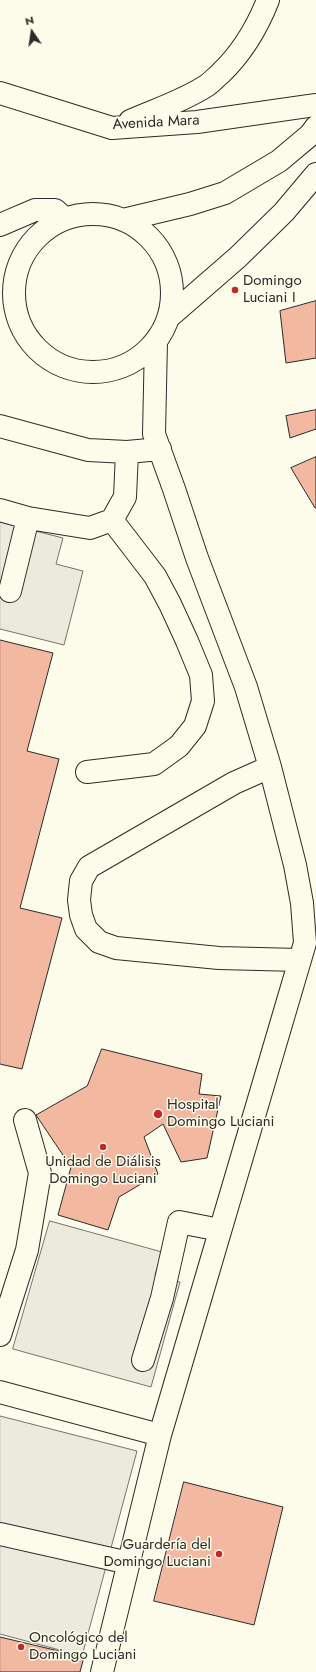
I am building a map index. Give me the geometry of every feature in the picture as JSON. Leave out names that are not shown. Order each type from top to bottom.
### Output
[{"type":"street","points":[[112,128],[177,101],[206,86],[229,65],[246,44],[262,17],[268,0]]},
{"type":"street","name":"Avenida Mara","points":[[0,93],[112,128],[197,122],[316,105]]},
{"type":"street","points":[[123,220],[190,204],[225,193],[279,161],[310,135],[316,127]]},
{"type":"street","points":[[169,317],[238,257],[284,212],[316,174]]},
{"type":"street","points":[[0,225],[35,210],[56,210],[65,219]]},
{"type":"street","points":[[84,214],[104,214],[123,220],[144,232],[160,249],[169,270],[173,293],[169,317],[156,341],[139,358],[117,369],[92,373],[68,368],[46,358],[29,341],[17,319],[13,295],[16,271],[27,249],[44,231],[65,219],[84,214]]},
{"type":"street","points":[[102,1672],[160,1435],[305,943],[302,903],[295,865],[270,767],[246,686],[197,558],[154,434],[156,341]]},
{"type":"street","points":[[0,426],[88,450],[127,452],[160,449]]},
{"type":"street","points":[[0,510],[28,518],[90,528],[112,520],[125,497],[127,452]]},
{"type":"street","points":[[10,591],[28,518]]},
{"type":"street","points":[[87,772],[154,764],[179,746],[195,726],[204,701],[201,675],[170,604],[155,576],[112,520]]},
{"type":"street","points":[[270,767],[234,784],[89,867],[81,881],[79,900],[81,915],[86,929],[99,942],[116,948],[219,958],[300,960]]},
{"type":"street","points":[[0,1335],[27,1250],[40,1173],[25,1120]]},
{"type":"street","points":[[143,1360],[162,1298],[180,1222],[220,1230]]},
{"type":"street","points":[[0,1392],[160,1435]]},
{"type":"street","points":[[0,1534],[129,1563]]},
{"type":"shaded area","points":[[0,522],[63,538],[56,564],[83,571],[64,645],[0,629]]},
{"type":"shaded area","points":[[50,1221],[162,1252],[155,1275],[180,1282],[151,1387],[13,1349]]},
{"type":"shaded area","points":[[0,1416],[137,1451],[82,1656],[0,1634]]},
{"type":"building","points":[[316,301],[316,358],[286,363],[280,311]]},
{"type":"building","points":[[316,410],[316,429],[290,438],[286,416]]},
{"type":"building","points":[[316,457],[316,508],[315,508],[291,468]]},
{"type":"building","points":[[0,640],[53,653],[27,751],[59,759],[20,908],[62,918],[22,1069],[0,1064]]},
{"type":"building","name":"Unidad de Diálisis Domingo Luciani","points":[[102,1049],[202,1074],[199,1094],[221,1096],[207,1158],[181,1162],[163,1124],[144,1137],[158,1174],[119,1197],[108,1230],[58,1215],[71,1167],[36,1115],[87,1086]]},
{"type":"building","name":"Guardería del Domingo Luciani","points":[[184,1482],[283,1507],[254,1625],[154,1601]]},
{"type":"building","name":"Oncológico del Domingo Luciani","points":[[0,1637],[84,1657],[80,1672],[0,1672]]},
{"type":"place","name":"Domingo Luciani I","points":[[235,290]]},
{"type":"place","name":"Hospital Domingo Luciani","points":[[158,1114]]},
{"type":"place","name":"Unidad de Diálisis Domingo Luciani","points":[[103,1147]]},
{"type":"place","name":"Guardería del Domingo Luciani","points":[[219,1554]]},
{"type":"place","name":"Oncológico del Domingo Luciani","points":[[21,1647]]}]
